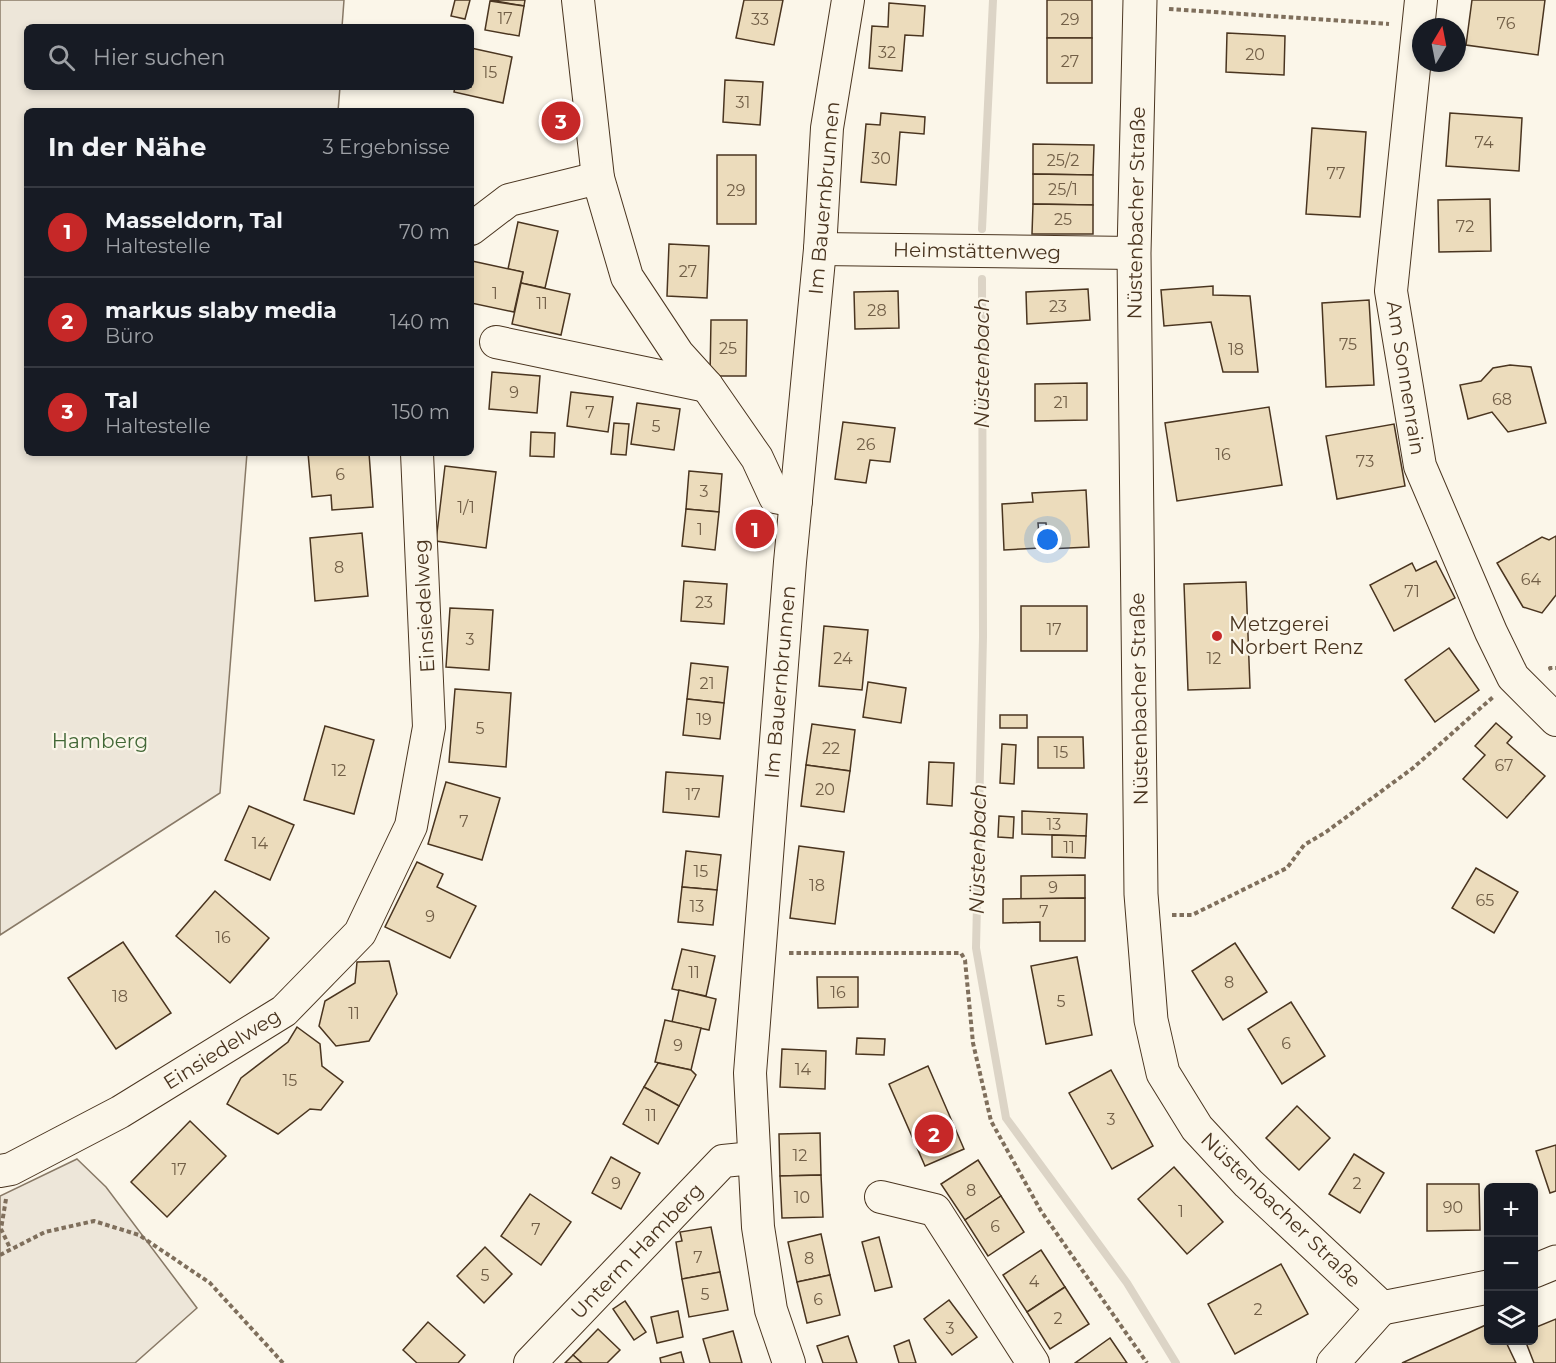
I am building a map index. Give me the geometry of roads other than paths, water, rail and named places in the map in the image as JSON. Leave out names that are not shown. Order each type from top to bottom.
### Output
[{"type":"main road","name":"Nüstenbacher Straße","points":[[1154,4],[1134,253],[1141,894],[1151,1020],[1163,1073],[1197,1128],[1248,1183],[1382,1308]]},
{"type":"main road","points":[[1538,1269],[1556,1262]]},
{"type":"main road","points":[[1382,1308],[1484,1288]]},
{"type":"street","points":[[578,0],[598,178],[627,277],[678,354],[706,386],[758,458],[775,497],[796,501]]},
{"type":"street","name":"Im Bauernbrunnen","points":[[789,1363],[771,1310],[758,1227],[750,1072],[796,501],[820,249],[827,128],[848,0]]},
{"type":"street","name":"Am Sonnenrain","points":[[1421,0],[1391,291],[1420,466],[1491,632],[1513,677],[1556,720]]},
{"type":"street","points":[[474,226],[508,200],[598,178]]},
{"type":"street","name":"Heimstättenweg","points":[[820,249],[1134,253]]},
{"type":"street","points":[[496,342],[706,386]]},
{"type":"street","name":"Einsiedelweg","points":[[6,1170],[120,1112],[284,1011],[360,933],[411,826],[429,727],[417,456]]},
{"type":"street","name":"Unterm Hamberg","points":[[530,1363],[723,1161],[753,1158]]},
{"type":"street","points":[[881,1197],[935,1210],[1033,1363]]},
{"type":"street","points":[[1333,1363],[1382,1308]]},
{"type":"waterway","name":"Nüstenbach","points":[[982,229],[993,0]]},
{"type":"waterway","name":"Nüstenbach","points":[[982,279],[983,637],[976,948],[1006,1118],[1127,1283],[1176,1363]]},
{"type":"place","name":"Tal","points":[[561,121]]},
{"type":"place","name":"Masseldorn, Tal","points":[[755,529]]},
{"type":"place","name":"Metzgerei Norbert Renz","points":[[1217,636]]},
{"type":"place","name":"markus slaby media","points":[[934,1134]]},
{"type":"park label","name":"Hamberg","points":[[100,741]]}]
